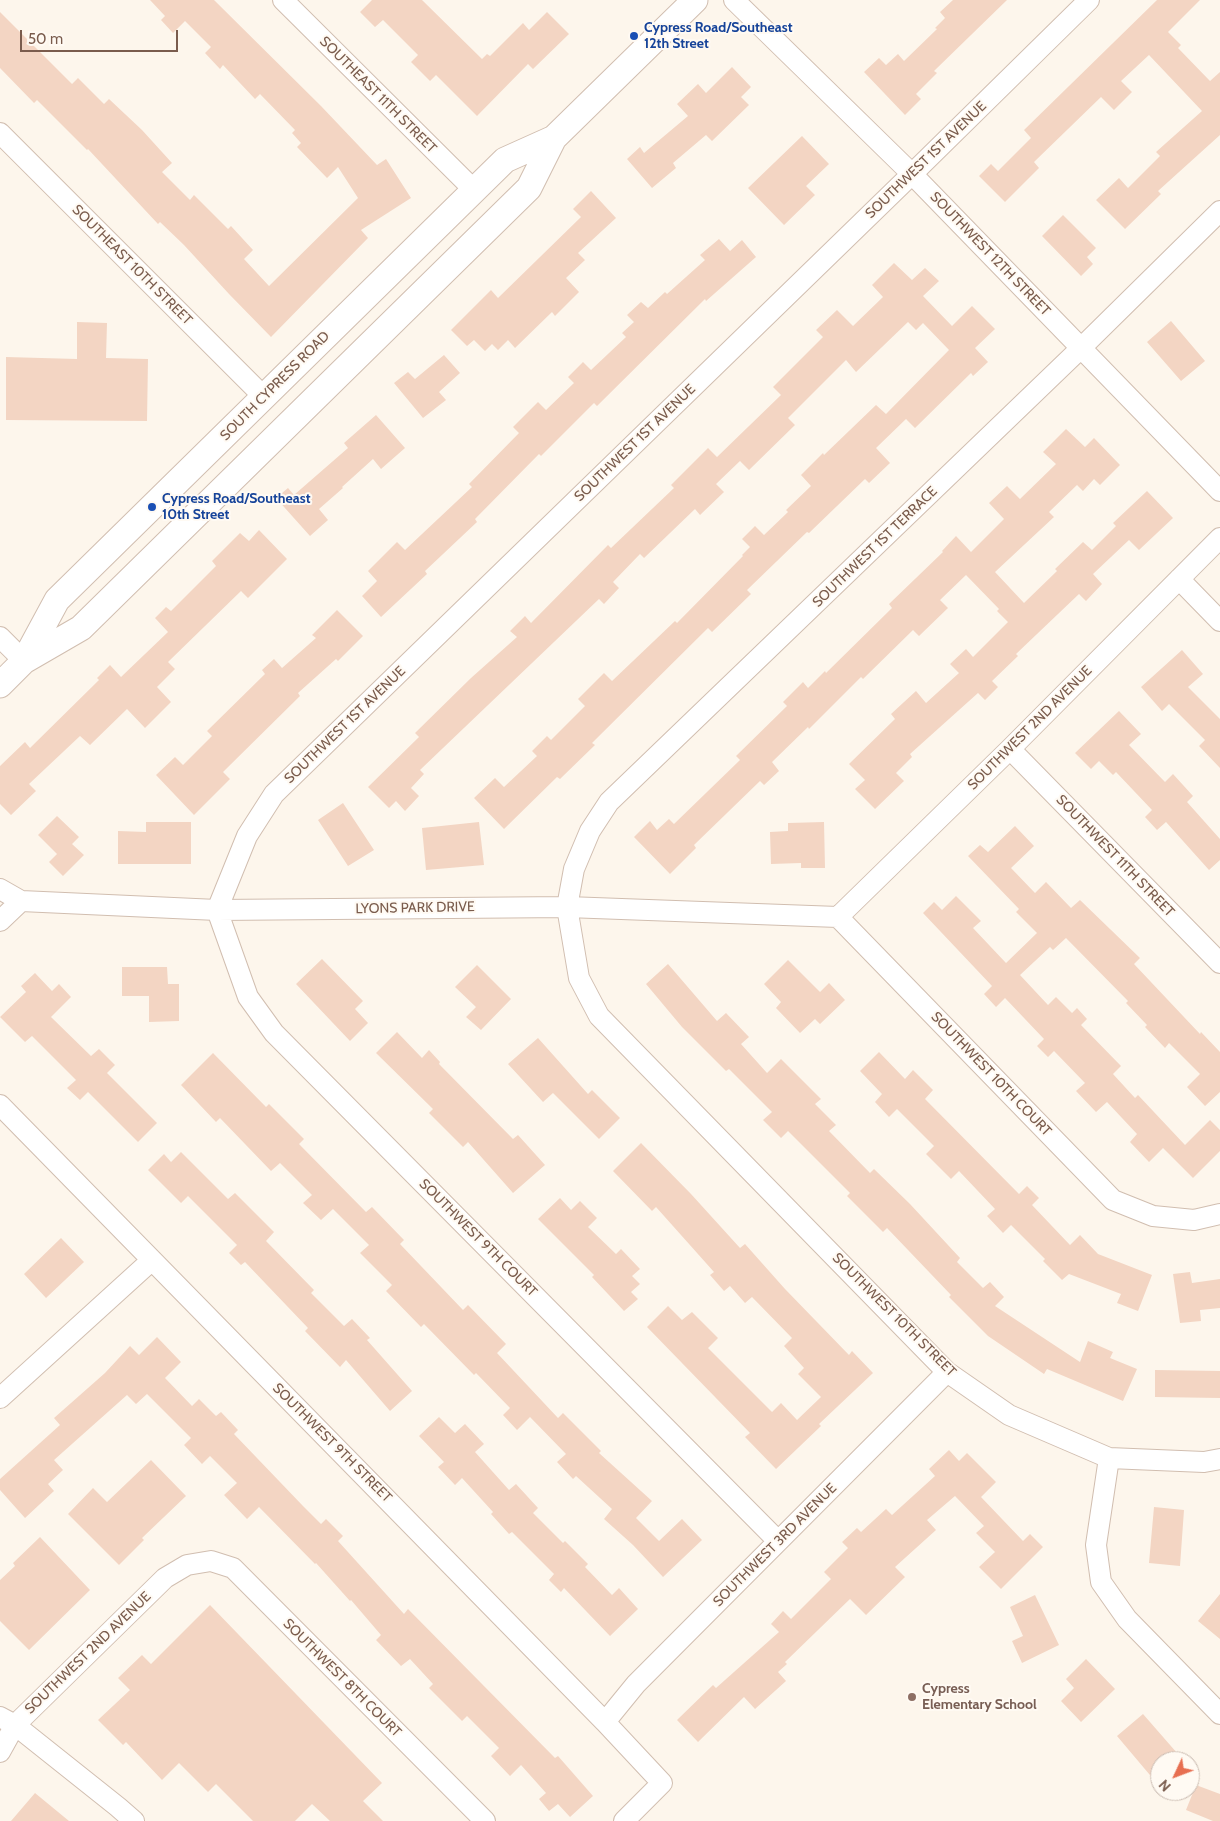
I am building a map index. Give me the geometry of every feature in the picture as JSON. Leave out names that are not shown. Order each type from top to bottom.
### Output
[{"type":"street","name":"SOUTHEAST 11TH STREET","points":[[283,0],[474,190]]},
{"type":"street","name":"SOUTH CYPRESS ROAD","points":[[0,684],[24,662],[81,628],[529,188],[554,138],[695,0]]},
{"type":"street","name":"SOUTHWEST 12TH STREET","points":[[734,0],[912,174],[1220,492]]},
{"type":"street","name":"SOUTHWEST 1ST AVENUE","points":[[217,910],[247,836],[274,794],[1089,0]]},
{"type":"street","name":"SOUTHEAST 10TH STREET","points":[[0,133],[264,397]]},
{"type":"street","name":"SOUTH CYPRESS ROAD","points":[[24,662],[57,600],[505,160],[554,138]]},
{"type":"street","name":"SOUTHWEST 1ST TERRACE","points":[[568,907],[574,869],[590,831],[609,802],[1082,348],[1220,211]]},
{"type":"street","name":"SOUTHWEST 2ND AVENUE","points":[[838,917],[1010,749],[1220,538]]},
{"type":"street","points":[[1179,580],[1220,621]]},
{"type":"street","points":[[0,637],[24,662]]},
{"type":"street","name":"SOUTHWEST 11TH STREET","points":[[1010,749],[1220,963]]},
{"type":"street","points":[[0,889],[21,902],[0,921]]},
{"type":"street","name":"LYONS PARK DRIVE","points":[[21,902],[217,910],[568,907],[838,917]]},
{"type":"street","name":"SOUTHWEST 10TH STREET","points":[[568,907],[579,978],[599,1016],[947,1372],[1010,1415],[1109,1458]]},
{"type":"street","name":"SOUTHWEST 9TH COURT","points":[[217,910],[248,997],[274,1032],[778,1541]]},
{"type":"street","name":"SOUTHWEST 10TH COURT","points":[[838,917],[1113,1200],[1153,1216],[1194,1220],[1220,1214]]},
{"type":"street","name":"SOUTHWEST 9TH STREET","points":[[0,1105],[606,1722],[662,1783],[624,1821]]},
{"type":"street","points":[[0,1398],[152,1260]]},
{"type":"street","name":"SOUTHWEST 3RD AVENUE","points":[[606,1722],[636,1684],[947,1372]]},
{"type":"street","points":[[1220,1459],[1204,1462],[1109,1458],[1096,1545],[1100,1582],[1127,1619],[1220,1714]]},
{"type":"street","name":"SOUTHWEST 8TH COURT","points":[[187,1565],[211,1561],[233,1568],[485,1821]]},
{"type":"street","name":"SOUTHWEST 2ND AVENUE","points":[[0,1752],[7,1721],[165,1578],[187,1565]]},
{"type":"street","points":[[7,1721],[134,1821]]},
{"type":"building","points":[[150,0],[214,0],[321,106],[377,165],[386,159],[411,198],[361,230],[368,238],[271,337],[184,245],[160,222],[158,224],[88,149],[37,100],[34,103],[0,68],[0,12],[72,84],[78,78],[104,104],[109,99],[142,130],[172,163],[162,172],[190,200],[194,195],[228,229],[231,226],[253,250],[244,259],[269,286],[358,198],[338,167],[327,178],[297,147],[301,143],[292,133],[295,130],[260,94],[255,99],[223,65],[220,69],[205,53],[211,47],[185,21],[173,33],[161,20],[165,16]]},
{"type":"building","points":[[372,0],[422,0],[482,59],[487,54],[490,56],[523,23],[529,30],[547,12],[569,34],[533,69],[528,64],[477,116],[436,75],[430,81],[411,62],[418,55],[383,20],[375,27],[360,12]]},
{"type":"building","points":[[953,0],[1007,0],[934,71],[937,73],[916,94],[921,99],[905,115],[864,72],[879,58],[886,65],[898,54],[904,61],[937,29],[935,28],[945,18],[940,12]]},
{"type":"building","points":[[1157,0],[1200,0],[1168,32],[1181,45],[1178,48],[1210,81],[1220,72],[1220,135],[1158,191],[1161,194],[1125,229],[1096,200],[1119,178],[1128,188],[1160,156],[1156,152],[1202,111],[1149,55],[1121,81],[1132,92],[1114,110],[1101,97],[1034,162],[1039,168],[1005,202],[979,176],[991,164],[998,171],[1031,138],[1024,130]]},
{"type":"building","points":[[732,67],[751,87],[741,97],[749,105],[712,141],[706,135],[673,163],[676,168],[652,188],[627,159],[640,147],[644,153],[688,116],[677,104],[698,84],[706,93]]},
{"type":"building","points":[[802,136],[829,164],[806,186],[815,195],[784,225],[748,188]]},
{"type":"building","points":[[591,191],[616,218],[578,253],[585,260],[566,278],[579,292],[555,316],[552,312],[515,348],[508,340],[498,350],[492,344],[485,351],[474,340],[467,346],[451,330],[491,290],[498,298],[581,217],[573,209]]},
{"type":"building","points":[[1063,215],[1096,248],[1087,257],[1093,264],[1081,276],[1042,236]]},
{"type":"building","points":[[719,239],[730,251],[742,240],[756,257],[706,301],[705,299],[597,406],[594,403],[541,456],[539,454],[475,519],[477,522],[425,571],[427,574],[381,617],[362,596],[377,581],[368,571],[397,542],[405,550],[472,487],[469,484],[519,433],[513,427],[538,402],[546,410],[574,383],[568,377],[583,362],[591,370],[626,337],[622,333],[634,322],[627,315],[641,302],[648,308],[665,292],[667,294],[705,260],[700,255]]},
{"type":"building","points":[[894,263],[912,280],[925,268],[939,281],[923,296],[952,326],[972,306],[995,329],[975,348],[988,362],[973,376],[971,373],[915,428],[906,419],[876,448],[890,463],[869,483],[865,479],[809,533],[807,532],[747,590],[751,594],[712,632],[708,628],[592,743],[595,745],[560,779],[557,777],[504,829],[474,798],[495,778],[504,787],[537,756],[532,751],[547,736],[551,740],[585,706],[578,699],[604,673],[612,681],[675,621],[677,623],[743,556],[750,547],[742,539],[755,526],[764,535],[788,512],[786,510],[811,486],[801,475],[823,453],[824,455],[876,405],[886,414],[949,350],[923,323],[916,330],[908,322],[856,372],[846,360],[788,418],[795,425],[749,470],[740,461],[716,484],[724,492],[700,515],[695,509],[644,558],[640,554],[613,582],[619,588],[604,604],[599,599],[420,770],[424,774],[411,788],[419,796],[405,811],[396,801],[389,808],[368,787],[419,737],[415,733],[471,678],[517,637],[510,631],[525,616],[531,623],[608,545],[611,548],[674,488],[671,485],[708,448],[717,457],[781,395],[773,387],[823,337],[816,330],[837,310],[853,326],[883,297],[872,285]]},
{"type":"building","points":[[1171,321],[1205,361],[1181,381],[1147,342]]},
{"type":"building","points":[[77,322],[107,323],[106,358],[148,359],[147,421],[6,420],[6,357],[77,359]]},
{"type":"building","points":[[444,355],[460,373],[439,392],[446,400],[423,418],[394,383],[408,372],[415,379]]},
{"type":"building","points":[[376,415],[405,448],[381,469],[373,459],[342,487],[319,509],[328,520],[310,536],[276,498],[288,488],[294,495],[348,448],[344,443]]},
{"type":"building","points":[[1066,429],[1085,447],[1094,438],[1120,465],[1100,485],[1094,479],[1083,491],[1077,485],[1049,512],[1054,517],[995,572],[1024,603],[1083,542],[1092,550],[1116,526],[1113,523],[1147,491],[1173,518],[1139,550],[1129,540],[1093,574],[1102,584],[1086,601],[1079,594],[1016,654],[1018,656],[992,681],[998,687],[985,700],[978,693],[910,754],[912,757],[896,773],[904,781],[875,809],[855,789],[865,780],[849,764],[895,719],[891,714],[916,691],[926,703],[959,673],[950,664],[966,649],[973,657],[1008,622],[997,611],[999,609],[966,575],[940,600],[948,608],[919,636],[913,630],[863,679],[861,677],[809,729],[808,727],[772,762],[779,771],[764,785],[760,781],[694,845],[696,848],[670,874],[634,837],[650,821],[657,830],[669,819],[674,824],[740,760],[736,756],[787,706],[783,702],[803,682],[808,688],[825,671],[826,673],[892,608],[889,604],[943,552],[956,536],[971,552],[1004,519],[989,503],[1007,486],[1020,499],[1056,464],[1043,452]]},
{"type":"building","points":[[259,530],[287,559],[248,598],[241,591],[168,662],[175,669],[157,687],[171,702],[145,728],[127,709],[90,745],[80,736],[29,784],[36,791],[11,815],[0,804],[0,766],[25,742],[30,748],[99,680],[97,678],[110,665],[121,677],[168,632],[155,618],[166,607],[171,611],[216,566],[212,561],[240,533],[249,541]]},
{"type":"building","points":[[337,610],[363,636],[338,661],[336,659],[298,693],[300,696],[223,772],[230,779],[194,815],[156,775],[175,757],[183,765],[212,736],[207,731],[265,674],[262,670],[274,659],[282,668],[316,638],[312,635]]},
{"type":"building","points":[[1182,650],[1203,674],[1188,687],[1220,719],[1220,768],[1199,746],[1205,740],[1169,704],[1162,711],[1141,687]]},
{"type":"building","points":[[1119,711],[1141,734],[1129,745],[1165,782],[1173,774],[1193,796],[1187,802],[1220,839],[1220,860],[1209,870],[1166,822],[1157,830],[1145,817],[1152,810],[1116,772],[1113,775],[1099,761],[1091,769],[1075,753]]},
{"type":"building","points":[[343,803],[374,850],[348,866],[318,820]]},
{"type":"building","points":[[57,816],[79,837],[72,844],[84,855],[63,876],[49,862],[57,854],[38,835]]},
{"type":"building","points":[[146,822],[191,822],[191,864],[118,864],[118,831],[146,832]]},
{"type":"building","points":[[479,822],[484,865],[426,870],[422,828]]},
{"type":"building","points":[[824,822],[825,868],[801,868],[801,863],[771,864],[770,832],[788,831],[788,823]]},
{"type":"building","points":[[1015,826],[1034,846],[1011,868],[1035,893],[1046,882],[1071,908],[1080,900],[1140,958],[1134,964],[1200,1034],[1201,1032],[1220,1052],[1220,1092],[1205,1106],[1187,1087],[1200,1074],[1169,1043],[1165,1048],[1126,1003],[1128,1001],[1066,938],[1053,950],[1050,947],[1020,975],[1048,1005],[1056,997],[1072,1013],[1077,1008],[1087,1019],[1081,1025],[1121,1066],[1113,1074],[1135,1098],[1138,1095],[1185,1145],[1210,1120],[1220,1130],[1220,1151],[1193,1178],[1163,1148],[1149,1162],[1130,1142],[1137,1134],[1107,1102],[1096,1112],[1076,1091],[1085,1083],[1054,1051],[1048,1057],[1037,1046],[1044,1039],[1005,998],[996,1007],[984,994],[992,986],[923,913],[934,902],[942,910],[956,896],[981,921],[973,928],[1006,963],[1037,933],[1016,912],[1019,909],[968,856],[980,845],[988,852]]},
{"type":"building","points":[[322,959],[363,1001],[355,1009],[368,1023],[350,1041],[296,984]]},
{"type":"building","points":[[788,960],[820,992],[829,983],[845,1000],[820,1024],[815,1019],[800,1033],[776,1008],[781,1002],[764,984]]},
{"type":"building","points":[[668,964],[717,1021],[726,1013],[749,1037],[741,1044],[767,1073],[781,1059],[821,1099],[815,1104],[836,1125],[829,1131],[870,1173],[874,1169],[910,1204],[960,1258],[957,1262],[983,1288],[990,1282],[1004,1297],[995,1306],[1080,1362],[1088,1341],[1113,1352],[1110,1358],[1137,1369],[1123,1401],[1047,1369],[1044,1374],[988,1336],[949,1297],[951,1295],[887,1228],[883,1232],[847,1196],[850,1193],[788,1131],[781,1138],[763,1120],[772,1112],[729,1069],[726,1071],[682,1027],[646,984]]},
{"type":"building","points":[[477,965],[511,999],[481,1030],[466,1017],[476,1007],[455,987]]},
{"type":"building","points":[[122,967],[167,967],[168,984],[179,984],[179,1021],[149,1022],[149,996],[122,996]]},
{"type":"building","points":[[35,973],[52,991],[59,984],[71,997],[51,1017],[91,1056],[99,1049],[115,1065],[107,1073],[157,1123],[138,1142],[88,1092],[80,1100],[67,1088],[76,1080],[32,1036],[25,1042],[0,1017],[26,992],[21,986]]},
{"type":"building","points":[[397,1032],[422,1058],[429,1050],[440,1062],[439,1064],[513,1139],[518,1135],[545,1165],[513,1193],[468,1142],[463,1147],[429,1113],[433,1109],[376,1053]]},
{"type":"building","points":[[538,1038],[588,1094],[592,1090],[620,1118],[599,1139],[553,1093],[543,1102],[508,1064]]},
{"type":"building","points":[[879,1052],[905,1079],[913,1070],[933,1090],[925,1099],[1019,1194],[1027,1186],[1039,1198],[1032,1205],[1070,1245],[1080,1235],[1098,1254],[1152,1275],[1138,1311],[1117,1303],[1121,1294],[1069,1274],[1062,1280],[1043,1261],[1045,1259],[1011,1225],[1003,1233],[987,1216],[995,1209],[959,1171],[951,1179],[926,1154],[934,1146],[897,1109],[889,1117],[875,1102],[882,1094],[860,1071]]},
{"type":"building","points":[[213,1053],[266,1107],[269,1104],[304,1139],[299,1144],[366,1212],[372,1207],[404,1240],[400,1244],[463,1310],[468,1305],[506,1344],[497,1353],[558,1418],[563,1413],[601,1451],[599,1453],[652,1501],[636,1518],[659,1541],[682,1519],[702,1540],[663,1577],[633,1545],[604,1519],[612,1509],[576,1476],[573,1479],[557,1462],[566,1454],[530,1417],[517,1430],[503,1415],[510,1408],[476,1373],[474,1375],[424,1324],[421,1327],[386,1291],[392,1285],[360,1253],[369,1245],[333,1209],[321,1220],[303,1203],[312,1195],[280,1163],[271,1171],[220,1118],[216,1122],[181,1085]]},
{"type":"building","points":[[641,1143],[740,1248],[745,1244],[785,1289],[849,1355],[852,1351],[873,1373],[819,1424],[821,1426],[776,1469],[745,1437],[750,1433],[647,1327],[668,1306],[682,1320],[692,1312],[718,1338],[708,1348],[772,1412],[781,1403],[797,1420],[821,1397],[798,1374],[804,1368],[784,1346],[792,1338],[752,1297],[745,1303],[730,1286],[724,1291],[710,1275],[714,1272],[656,1207],[652,1211],[613,1171]]},
{"type":"building","points":[[181,1152],[228,1199],[235,1193],[274,1232],[266,1241],[314,1290],[311,1293],[344,1326],[352,1319],[370,1338],[367,1340],[412,1391],[390,1411],[346,1360],[340,1367],[305,1331],[308,1328],[245,1262],[241,1265],[229,1253],[237,1245],[188,1196],[181,1203],[148,1170],[164,1154],[171,1162]]},
{"type":"building","points":[[560,1198],[571,1210],[580,1201],[597,1218],[588,1227],[616,1254],[621,1249],[640,1269],[632,1276],[640,1284],[631,1292],[638,1299],[624,1311],[592,1277],[594,1275],[538,1219]]},
{"type":"building","points":[[61,1238],[84,1262],[46,1298],[24,1274]]},
{"type":"building","points":[[1190,1272],[1192,1283],[1220,1279],[1220,1308],[1200,1310],[1201,1321],[1180,1323],[1173,1274]]},
{"type":"building","points":[[157,1337],[181,1362],[165,1378],[192,1406],[199,1399],[216,1416],[221,1412],[238,1430],[234,1434],[303,1506],[321,1524],[326,1519],[343,1536],[338,1541],[404,1614],[408,1609],[555,1758],[558,1756],[593,1796],[570,1817],[558,1804],[549,1811],[539,1799],[546,1793],[521,1765],[510,1776],[491,1756],[499,1748],[467,1716],[462,1721],[429,1688],[433,1684],[410,1659],[401,1666],[376,1640],[381,1635],[351,1600],[259,1507],[247,1519],[224,1495],[237,1483],[210,1456],[202,1464],[184,1445],[191,1438],[147,1394],[136,1404],[127,1395],[54,1460],[63,1470],[48,1484],[54,1491],[25,1518],[0,1490],[0,1479],[60,1425],[54,1418],[105,1373],[130,1346],[139,1355]]},
{"type":"building","points":[[1155,1370],[1220,1371],[1220,1398],[1155,1397]]},
{"type":"building","points":[[439,1417],[455,1433],[465,1424],[484,1444],[475,1452],[509,1490],[516,1484],[538,1508],[533,1513],[563,1543],[565,1541],[588,1564],[585,1567],[612,1595],[619,1588],[638,1609],[610,1636],[564,1588],[561,1592],[549,1580],[554,1574],[512,1532],[509,1534],[491,1514],[493,1512],[462,1478],[455,1485],[438,1467],[444,1462],[419,1436]]},
{"type":"building","points":[[949,1450],[959,1461],[967,1453],[996,1482],[981,1497],[1023,1541],[1030,1534],[1043,1547],[1001,1589],[979,1567],[995,1552],[976,1533],[984,1526],[955,1496],[927,1520],[936,1530],[895,1567],[905,1577],[866,1615],[850,1599],[785,1662],[787,1664],[778,1672],[786,1681],[755,1709],[744,1697],[698,1742],[677,1720],[713,1685],[716,1688],[779,1632],[771,1624],[783,1611],[791,1619],[831,1579],[824,1572],[848,1548],[842,1542],[857,1528],[861,1532],[886,1509],[892,1515],[935,1476],[929,1469]]},
{"type":"building","points":[[151,1460],[186,1496],[142,1538],[144,1540],[119,1565],[68,1514],[93,1488],[107,1502]]},
{"type":"building","points":[[1154,1507],[1184,1510],[1180,1566],[1149,1563]]},
{"type":"building","points":[[40,1537],[90,1590],[29,1650],[0,1621],[0,1580],[15,1566],[13,1563]]},
{"type":"building","points":[[1220,1594],[1220,1639],[1198,1621]]},
{"type":"building","points":[[1035,1595],[1059,1645],[1022,1663],[1012,1641],[1023,1636],[1010,1607]]},
{"type":"building","points":[[210,1605],[382,1783],[363,1801],[383,1821],[330,1821],[312,1804],[295,1821],[253,1821],[216,1784],[208,1792],[179,1763],[162,1780],[126,1742],[123,1745],[98,1720],[130,1690],[118,1678],[142,1655],[151,1664]]},
{"type":"building","points":[[1086,1659],[1115,1689],[1081,1722],[1061,1701],[1074,1688],[1066,1679]]},
{"type":"building","points":[[1143,1714],[1175,1751],[1150,1751],[1150,1775],[1117,1736]]},
{"type":"building","points":[[1200,1786],[1220,1794],[1220,1821],[1213,1821],[1186,1810],[1190,1801],[1200,1801]]},
{"type":"building","points":[[35,1793],[69,1821],[11,1821]]},
{"type":"place","name":"Cypress Road/Southeast 12th Street","points":[[634,36]]},
{"type":"place","name":"Cypress Road/Southeast 10th Street","points":[[152,507]]},
{"type":"place","name":"Cypress Elementary School","points":[[912,1697]]}]
